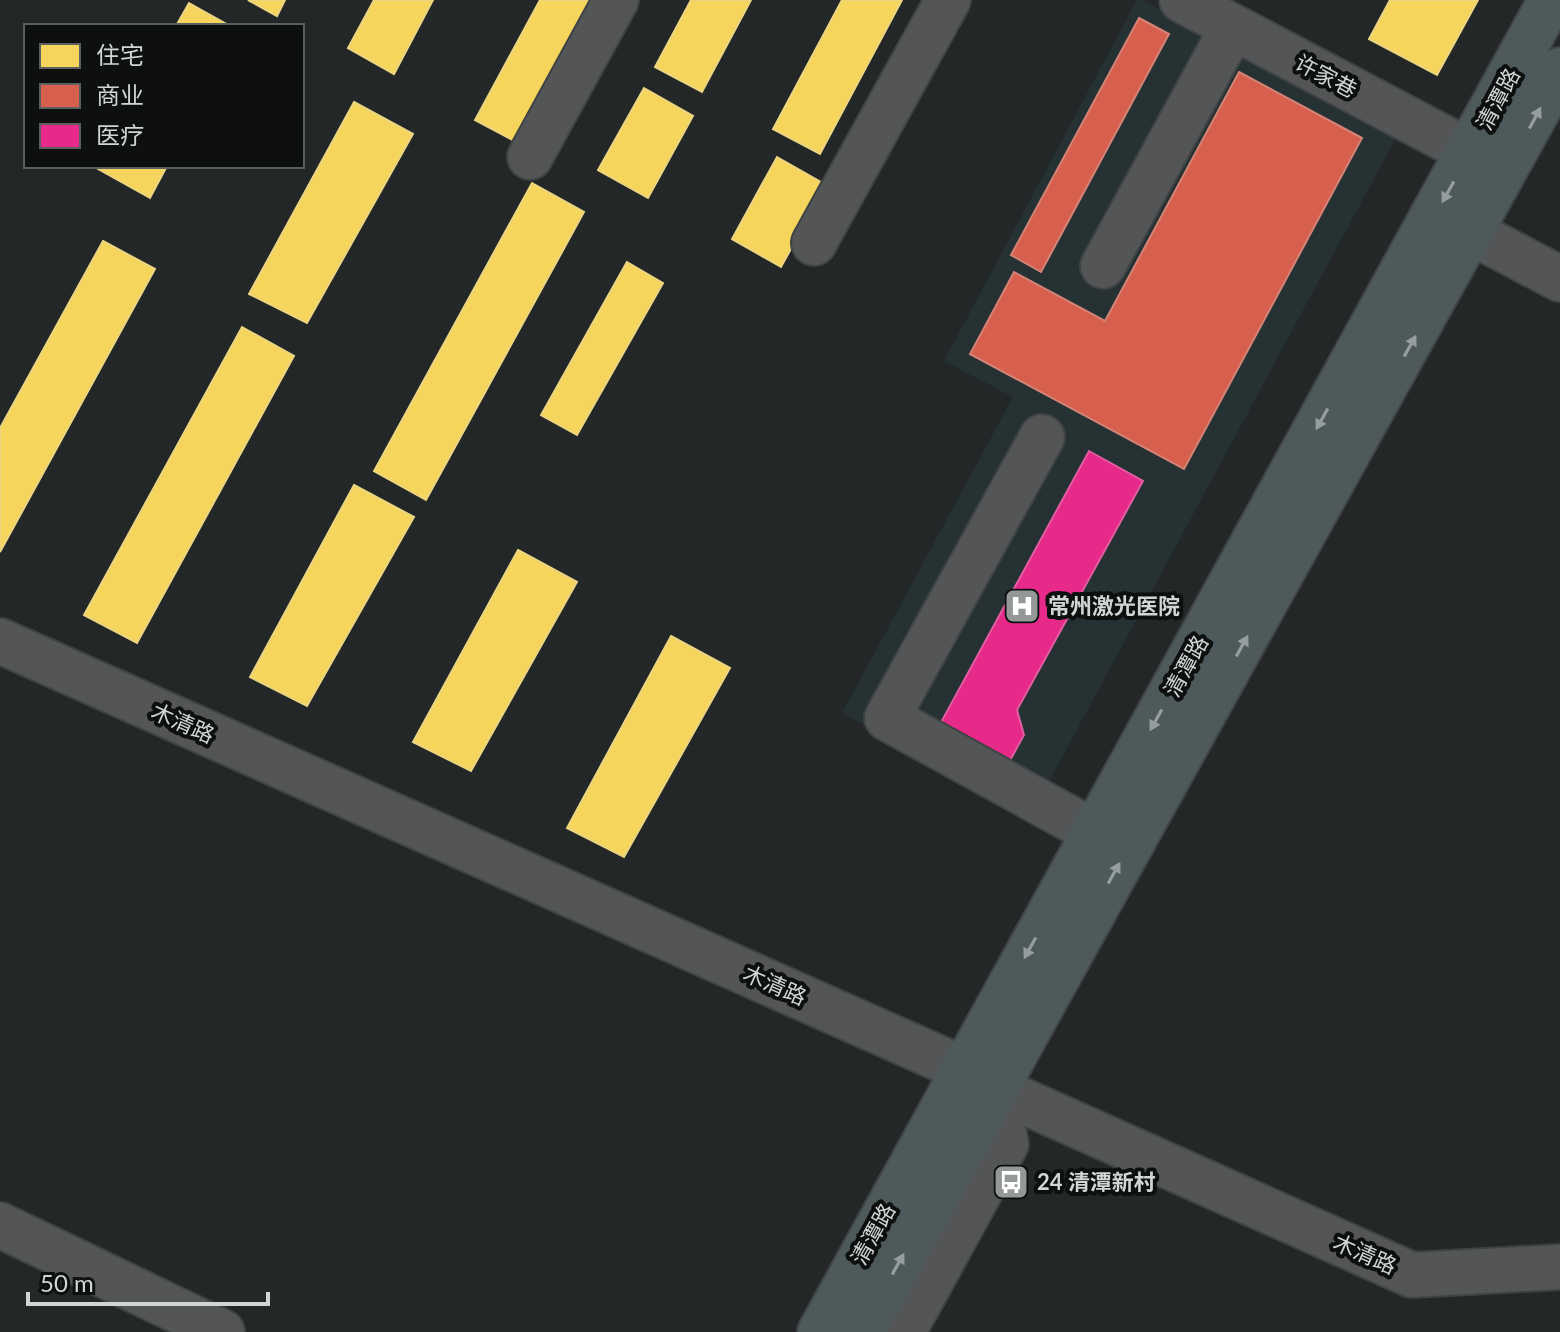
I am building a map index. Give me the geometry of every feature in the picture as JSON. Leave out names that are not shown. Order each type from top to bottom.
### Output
[{"type":"main road","name":"清潭路","points":[[861,1332],[1094,832],[1551,0]]},
{"type":"main road","name":"清潭路","points":[[820,1332],[979,1078],[1473,233],[1560,70]]},
{"type":"street","points":[[530,157],[616,0]]},
{"type":"street","points":[[814,243],[948,0]]},
{"type":"street","name":"许家巷","points":[[1182,0],[1470,152]]},
{"type":"street","points":[[1103,266],[1233,27]]},
{"type":"street","points":[[1473,233],[1560,279]]},
{"type":"street","points":[[1042,437],[887,718],[1094,832]]},
{"type":"street","name":"木清路","points":[[0,641],[1412,1275],[1560,1267]]},
{"type":"street","points":[[903,1332],[1006,1144],[979,1078]]},
{"type":"street","points":[[0,1225],[222,1332]]},
{"type":"shaded area","points":[[1137,0],[1143,0],[1397,136],[1031,815],[842,713],[1013,397],[944,361]]},
{"type":"building: 住宅","points":[[248,0],[285,0],[277,16]]},
{"type":"building: 住宅","points":[[374,0],[433,0],[394,74],[348,48]]},
{"type":"building: 住宅","points":[[540,0],[600,0],[522,145],[475,120]]},
{"type":"building: 住宅","points":[[691,0],[751,0],[702,92],[655,67]]},
{"type":"building: 住宅","points":[[842,0],[902,0],[820,154],[773,129]]},
{"type":"building: 住宅","points":[[1390,0],[1478,0],[1437,75],[1369,39]]},
{"type":"building: 住宅","points":[[189,3],[226,24],[177,24]]},
{"type":"building: 住宅","points":[[644,88],[693,116],[648,198],[598,170]]},
{"type":"building: 住宅","points":[[354,102],[413,134],[307,323],[249,294]]},
{"type":"building: 住宅","points":[[777,157],[826,185],[781,267],[732,239]]},
{"type":"building: 住宅","points":[[99,168],[166,168],[150,198]]},
{"type":"building: 住宅","points":[[532,183],[584,212],[426,500],[374,471]]},
{"type":"building: 住宅","points":[[103,241],[155,269],[0,552],[0,428]]},
{"type":"building: 住宅","points":[[627,262],[663,283],[577,435],[541,415]]},
{"type":"building: 住宅","points":[[242,327],[294,356],[137,643],[84,615]]},
{"type":"building: 住宅","points":[[354,485],[414,517],[307,706],[250,677]]},
{"type":"building: 住宅","points":[[518,550],[577,582],[471,771],[413,742]]},
{"type":"building: 住宅","points":[[671,636],[730,668],[624,857],[567,828]]},
{"type":"building: 商业","points":[[1139,18],[1169,34],[1041,272],[1011,255]]},
{"type":"building: 商业","points":[[1239,72],[1362,138],[1184,469],[970,354],[1014,272],[1105,321]]},
{"type":"building: 医疗","points":[[1089,451],[1143,481],[1017,710],[1024,735],[1008,764],[939,726]]},
{"type":"place","name":"常州激光医院","points":[[1022,606]]},
{"type":"place","name":"24 清潭新村","points":[[1011,1182]]}]
